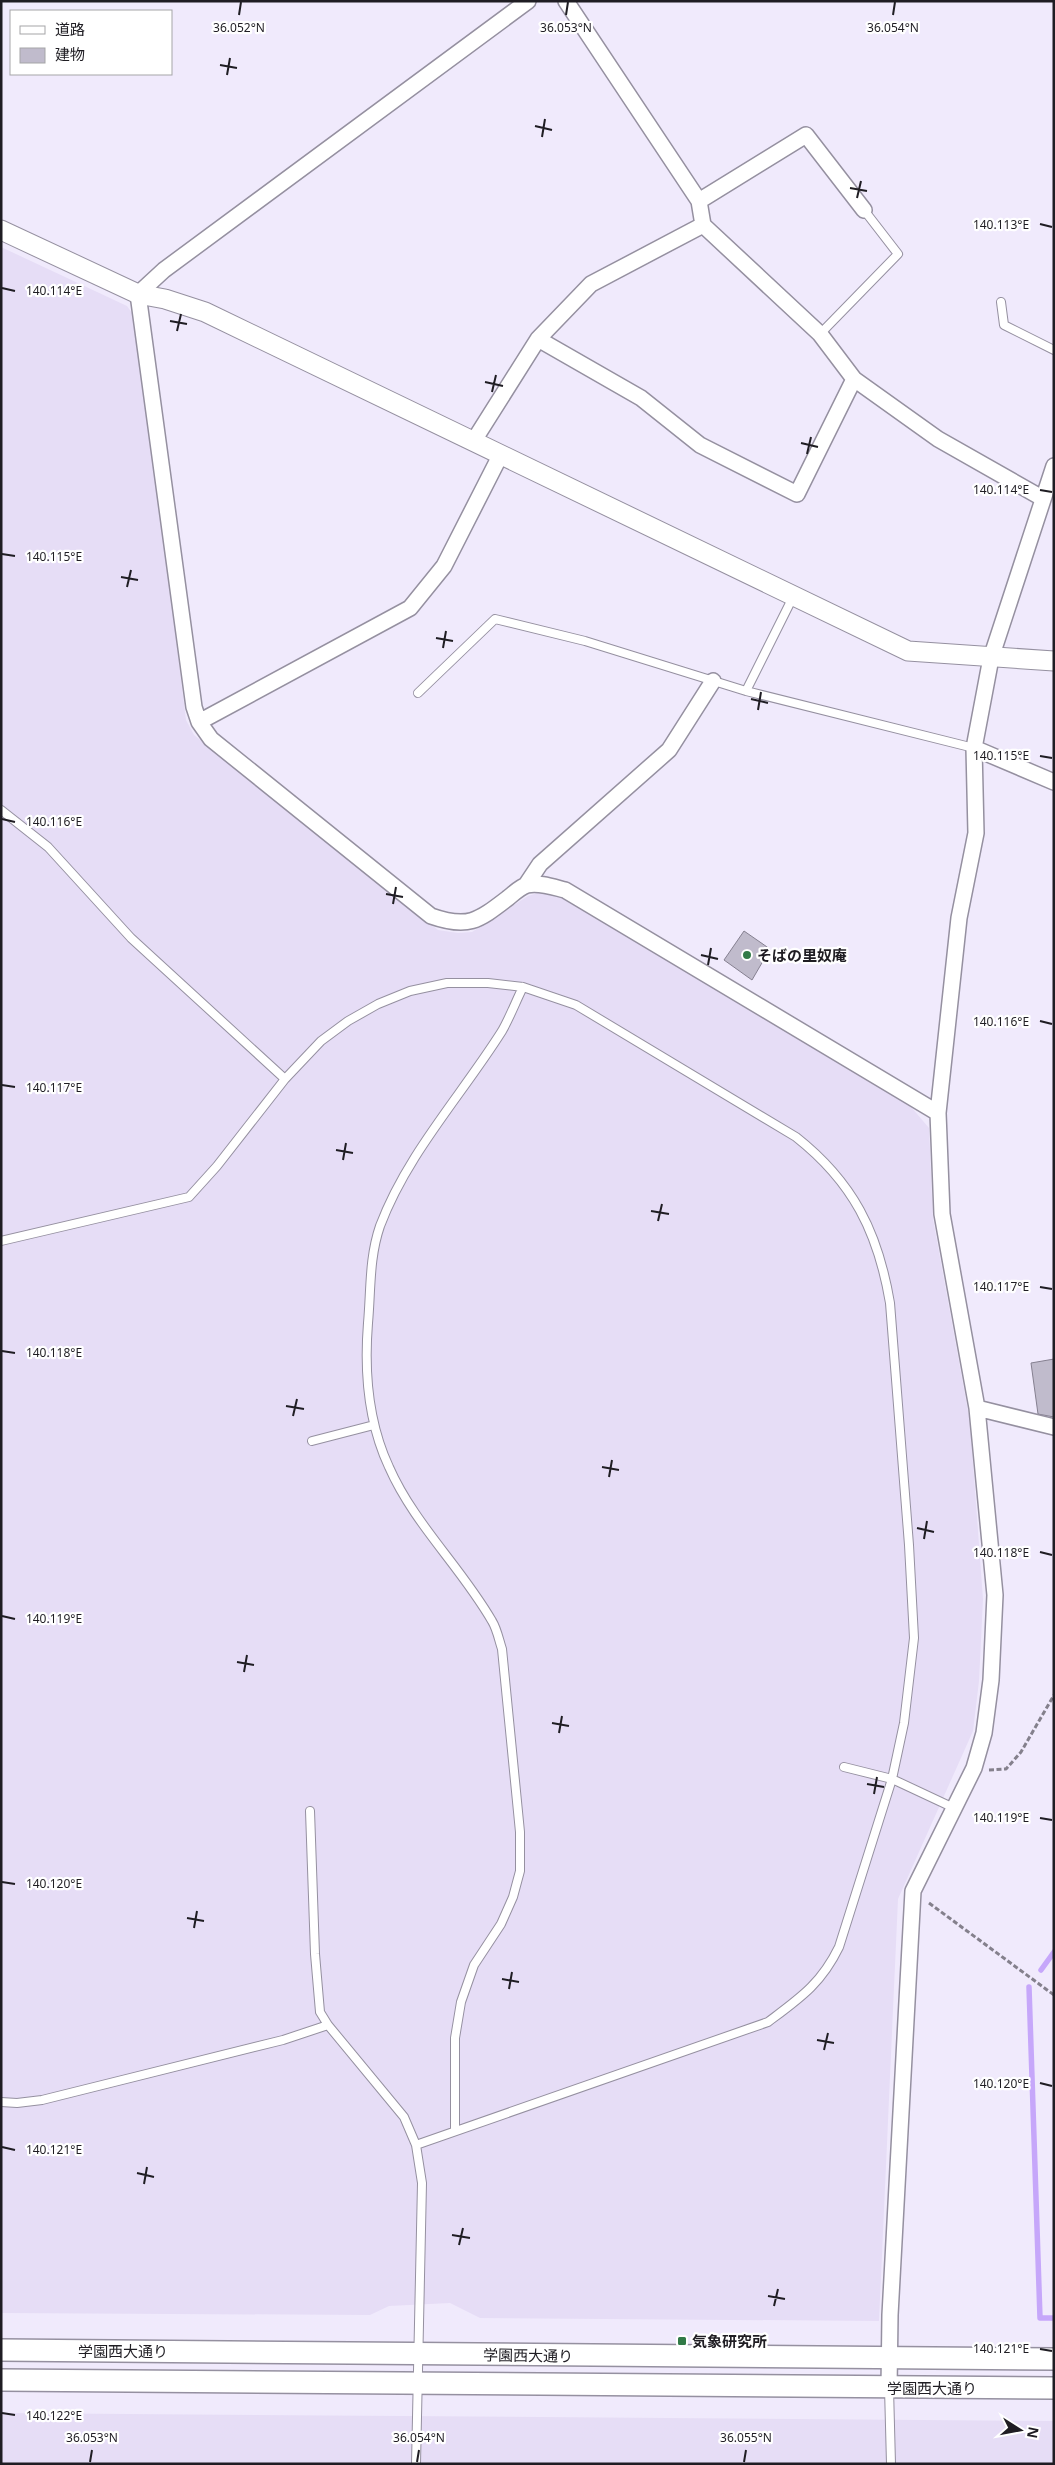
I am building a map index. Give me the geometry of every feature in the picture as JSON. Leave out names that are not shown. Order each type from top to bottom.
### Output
[{"type":"main road","name":"学園西大通り","points":[[1,2350],[1054,2359]]},
{"type":"main road","name":"学園西大通り","points":[[1,2380],[1054,2388]]},
{"type":"street","points":[[138,294],[164,270],[528,1]]},
{"type":"street","points":[[566,1],[699,201],[703,225],[820,334],[854,379],[938,439],[1042,498]]},
{"type":"street","points":[[699,201],[806,135],[864,210]]},
{"type":"street","points":[[473,442],[538,339],[591,284],[703,225]]},
{"type":"street","points":[[1,230],[138,294],[165,299],[205,312],[500,456],[908,651],[1054,661]]},
{"type":"street","points":[[138,294],[194,707],[199,722],[211,739],[431,916],[450,922],[469,923],[494,909],[526,885],[540,864],[669,750],[713,680]]},
{"type":"street","points":[[538,339],[641,398],[700,445],[797,494],[854,379]]},
{"type":"street","points":[[199,722],[410,608],[444,566],[500,456]]},
{"type":"street","points":[[889,2388],[913,1891],[974,1768],[984,1733],[991,1680],[995,1595],[977,1408],[942,1214],[938,1113],[959,918],[976,834],[974,748],[991,658],[1054,466]]},
{"type":"street","points":[[974,748],[1054,782]]},
{"type":"street","points":[[526,885],[544,885],[565,890],[938,1113]]},
{"type":"street","points":[[977,1408],[1054,1426]]},
{"type":"lane","points":[[820,334],[898,254],[864,210]]},
{"type":"lane","points":[[1001,302],[1004,325],[1054,350]]},
{"type":"lane","points":[[746,691],[793,597]]},
{"type":"lane","points":[[418,693],[495,619],[585,641],[746,691],[974,748]]},
{"type":"lane","points":[[1,810],[48,847],[130,938],[285,1079]]},
{"type":"lane","points":[[1,1241],[190,1197],[285,1079],[321,1041],[348,1021],[378,1004],[410,991],[448,984],[488,983],[523,987],[576,1005],[796,1137],[821,1157],[841,1181],[865,1217],[876,1242],[885,1272],[890,1303],[914,1638],[904,1723],[892,1779],[839,1947],[828,1969],[805,1994],[768,2022],[416,2144]]},
{"type":"lane","points":[[455,2130],[455,2038],[461,2002],[474,1965],[502,1924],[513,1897],[520,1871],[520,1832],[502,1649],[493,1622],[458,1569],[402,1495],[388,1466],[374,1425],[367,1386],[366,1350],[369,1279],[380,1227],[400,1181],[503,1030],[523,987]]},
{"type":"lane","points":[[312,1442],[374,1425]]},
{"type":"lane","points":[[844,1767],[892,1779],[954,1808]]},
{"type":"lane","points":[[310,1810],[315,1954],[320,2012],[328,2025],[404,2117],[416,2144],[422,2183],[416,2464]]},
{"type":"lane","points":[[1,2102],[16,2104],[42,2100],[283,2040],[328,2025]]},
{"type":"lane","points":[[889,2388],[891,2464]]},
{"type":"path","points":[[974,1768],[996,1772],[1006,1769],[1021,1752],[1054,1695]]},
{"type":"path","points":[[913,1891],[1054,1995]]},
{"type":"shaded area","points":[[1,247],[127,306],[137,320],[186,720],[194,735],[438,930],[458,933],[472,932],[528,896],[544,891],[562,895],[906,1101],[929,1128],[933,1219],[970,1422],[983,1599],[979,1681],[973,1731],[898,1899],[879,2321],[480,2318],[450,2303],[389,2306],[370,2315],[1,2313]]},
{"type":"shaded area","points":[[1,2413],[1054,2421],[1054,2464],[1,2464]]},
{"type":"building","name":"そばの里奴庵","points":[[744,931],[770,949],[752,980],[724,960]]},
{"type":"building","points":[[1054,1359],[1054,1417],[1038,1414],[1031,1363]]},
{"type":"waterway","points":[[1041,1970],[1054,1952]]},
{"type":"waterway","points":[[1029,1987],[1040,2318],[1054,2318]]},
{"type":"place","name":"そばの里奴庵","points":[[747,955]]},
{"type":"place","name":"気象研究所","points":[[682,2341]]}]
